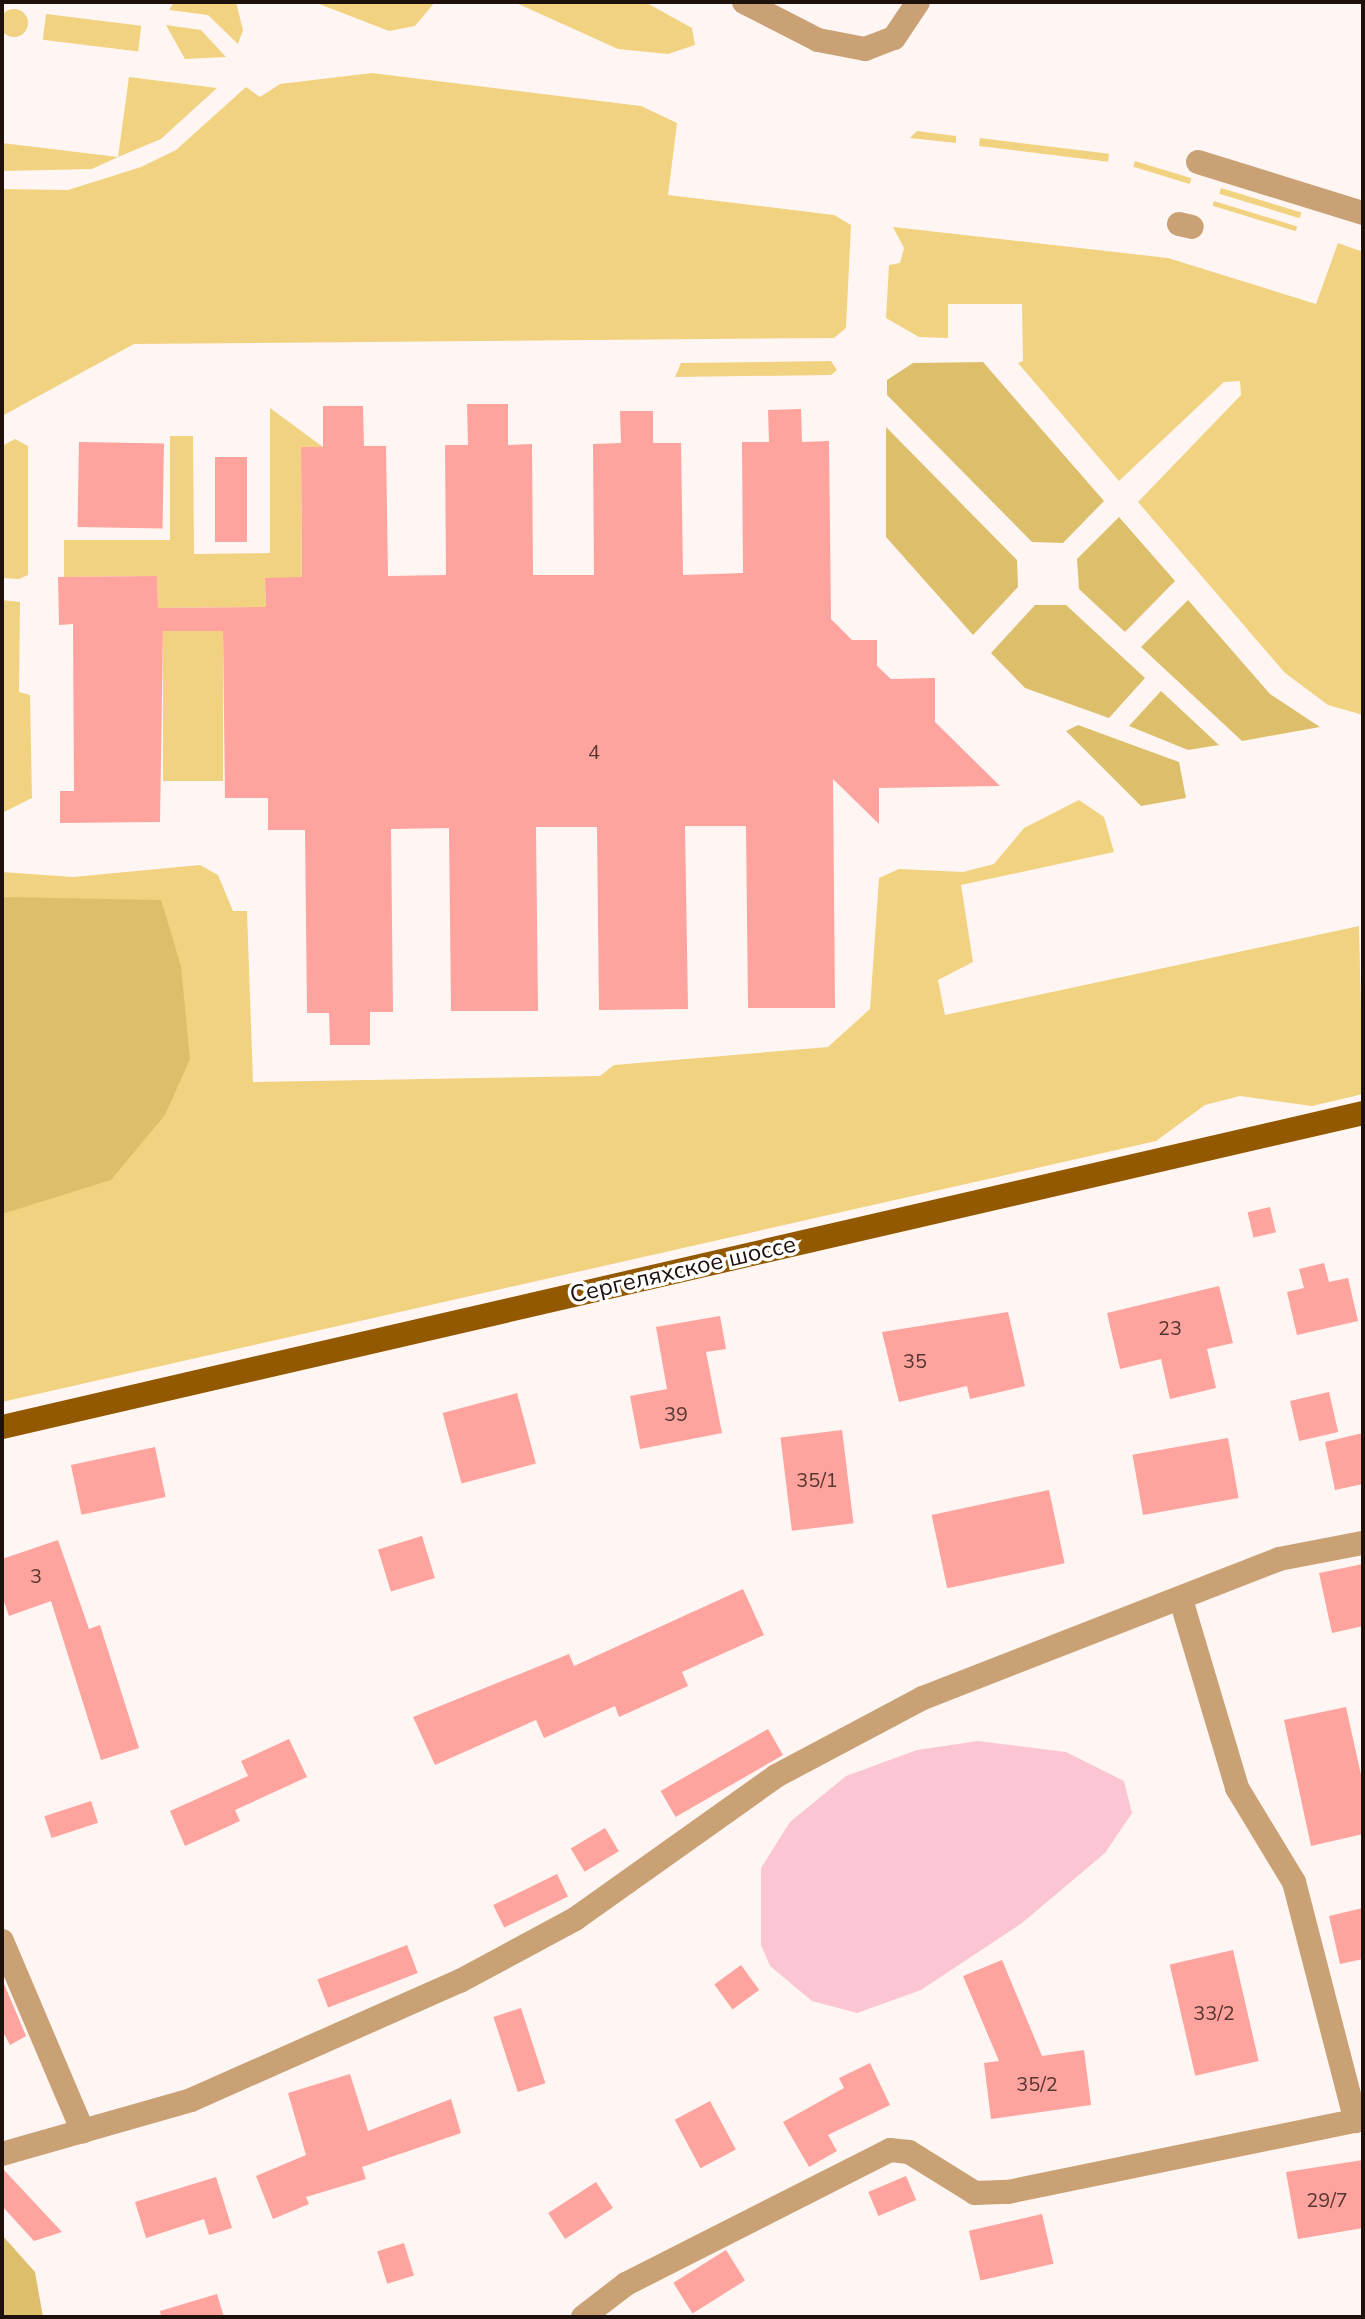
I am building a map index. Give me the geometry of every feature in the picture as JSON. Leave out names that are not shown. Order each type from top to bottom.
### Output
[{"type":"main road","name":"Сергеляхское шоссе","points":[[2,1427],[1363,1113]]},
{"type":"street","points":[[744,2],[818,40],[865,49],[894,38],[918,2]]},
{"type":"street","points":[[1198,162],[1363,213]]},
{"type":"street","points":[[2,2154],[191,2100],[460,1981],[575,1919],[776,1776],[853,1732],[923,1698],[1182,1603],[1279,1559],[1363,1543]]},
{"type":"street","points":[[583,2317],[626,2284],[890,2150],[909,2152],[975,2193],[1008,2192],[1360,2120],[1294,1882],[1237,1788],[1182,1603]]},
{"type":"street","points":[[2,1941],[83,2132]]},
{"type":"shaded area","points":[[174,2],[236,2],[243,30],[238,44],[208,15],[169,10]]},
{"type":"shaded area","points":[[314,2],[435,2],[415,26],[389,31]]},
{"type":"shaded area","points":[[514,2],[645,2],[692,28],[695,45],[668,54],[618,49]]},
{"type":"shaded area","points":[[14,9],[24,13],[28,23],[24,33],[14,37],[4,33],[0,23],[4,13]]},
{"type":"shaded area","points":[[46,14],[141,26],[138,52],[43,40]]},
{"type":"shaded area","points":[[166,25],[201,30],[226,57],[185,59]]},
{"type":"shaded area","points":[[372,73],[641,106],[677,123],[668,195],[834,215],[851,225],[846,328],[834,338],[134,344],[2,416],[2,189],[68,190],[141,167],[176,150],[246,87],[260,97],[280,84]]},
{"type":"shaded area","points":[[129,77],[217,88],[161,139],[118,157]]},
{"type":"shaded area","points":[[917,131],[956,136],[956,143],[910,138]]},
{"type":"shaded area","points":[[980,138],[1109,154],[1108,162],[979,146]]},
{"type":"shaded area","points":[[2,143],[118,157],[92,169],[2,171]]},
{"type":"shaded area","points":[[1135,161],[1191,178],[1190,184],[1133,167]]},
{"type":"shaded area","points":[[1221,188],[1301,213],[1300,218],[1219,194]]},
{"type":"shaded area","points":[[1214,201],[1297,226],[1296,231],[1213,206]]},
{"type":"shaded area","points":[[893,227],[1168,258],[1316,304],[1338,243],[1363,252],[1363,715],[1328,705],[1285,673],[1138,502],[1241,395],[1240,381],[1224,382],[1119,481],[1018,363],[1023,361],[1022,304],[948,304],[948,338],[919,337],[886,318],[889,265],[900,263],[904,248]]},
{"type":"shaded area","points":[[831,361],[837,370],[831,375],[675,377],[681,363]]},
{"type":"shaded area","points":[[983,362],[1104,501],[1063,543],[1032,542],[887,395],[887,380],[913,363]]},
{"type":"shaded area","points":[[270,408],[323,447],[301,447],[302,606],[265,578],[266,607],[158,608],[157,576],[64,577],[64,540],[170,540],[170,436],[193,436],[194,554],[270,553]]},
{"type":"shaded area","points":[[886,427],[1017,560],[1018,587],[973,635],[886,537]]},
{"type":"shaded area","points":[[15,439],[28,446],[28,575],[19,579],[2,578],[2,446]]},
{"type":"shaded area","points":[[1119,517],[1175,581],[1125,632],[1079,589],[1077,559]]},
{"type":"shaded area","points":[[2,600],[20,602],[19,692],[30,695],[32,798],[2,813]]},
{"type":"shaded area","points":[[1188,600],[1270,694],[1320,727],[1242,741],[1141,647]]},
{"type":"shaded area","points":[[1035,605],[1066,605],[1145,678],[1109,718],[1025,688],[991,653]]},
{"type":"shaded area","points":[[163,631],[223,631],[223,781],[163,781]]},
{"type":"shaded area","points":[[1161,691],[1219,745],[1188,750],[1129,726]]},
{"type":"shaded area","points":[[1078,725],[1179,762],[1186,798],[1141,806],[1066,731]]},
{"type":"shaded area","points":[[1079,800],[1104,817],[1114,852],[961,885],[973,962],[938,980],[945,1015],[1359,926],[1363,1094],[1312,1106],[1240,1096],[1205,1105],[1156,1141],[2,1402],[2,872],[73,877],[200,865],[218,875],[233,911],[247,911],[253,1082],[600,1076],[614,1065],[828,1047],[870,1009],[879,878],[899,869],[963,872],[994,864],[1024,828]]},
{"type":"shaded area","points":[[2,897],[161,900],[181,966],[190,1059],[165,1115],[111,1180],[2,1214]]},
{"type":"shaded area","points":[[978,1741],[1066,1752],[1124,1781],[1132,1813],[1105,1853],[1022,1923],[921,1990],[857,2013],[812,2001],[770,1966],[761,1945],[761,1868],[790,1822],[846,1776],[917,1750]]},
{"type":"shaded area","points":[[2,2235],[35,2272],[43,2317],[2,2317]]},
{"type":"building","points":[[467,404],[508,404],[508,445],[532,444],[533,575],[594,575],[593,444],[621,443],[620,411],[653,411],[653,443],[681,443],[683,575],[743,573],[742,442],[769,442],[768,410],[801,409],[802,442],[829,441],[831,619],[852,640],[877,640],[877,666],[891,679],[935,678],[935,722],[1000,786],[879,788],[879,824],[833,779],[835,1008],[748,1008],[746,826],[685,826],[688,1009],[599,1010],[597,827],[536,827],[538,1011],[451,1011],[449,828],[391,829],[393,1012],[370,1012],[370,1045],[330,1045],[329,1013],[307,1013],[305,830],[268,830],[268,798],[225,798],[223,631],[163,631],[160,822],[60,823],[60,791],[74,791],[73,624],[59,625],[58,577],[157,576],[158,608],[266,607],[265,578],[302,577],[301,447],[323,447],[323,406],[363,406],[364,446],[386,446],[388,576],[446,575],[445,445],[468,445]]},
{"type":"building","points":[[79,442],[164,443],[163,528],[78,527]]},
{"type":"building","points":[[215,457],[247,457],[247,542],[215,542]]},
{"type":"building","points":[[1270,1207],[1276,1232],[1253,1238],[1248,1212]]},
{"type":"building","points":[[1324,1263],[1329,1282],[1348,1278],[1358,1321],[1297,1335],[1287,1292],[1304,1288],[1299,1269]]},
{"type":"building","points":[[1219,1286],[1233,1343],[1207,1349],[1216,1388],[1170,1399],[1161,1359],[1120,1369],[1107,1313]]},
{"type":"building","points":[[1008,1312],[1025,1386],[970,1399],[967,1386],[899,1402],[882,1332]]},
{"type":"building","points":[[720,1316],[726,1349],[706,1352],[722,1433],[640,1449],[630,1396],[667,1389],[656,1327]]},
{"type":"building","points":[[1329,1392],[1338,1432],[1299,1441],[1290,1401]]},
{"type":"building","points":[[517,1393],[536,1464],[462,1483],[443,1413]]},
{"type":"building","points":[[842,1430],[853,1523],[792,1531],[780,1438]]},
{"type":"building","points":[[1363,1433],[1363,1484],[1335,1490],[1325,1442]]},
{"type":"building","points":[[1228,1438],[1239,1498],[1143,1515],[1132,1455]]},
{"type":"building","points":[[155,1447],[166,1497],[81,1515],[71,1465]]},
{"type":"building","points":[[1049,1490],[1065,1563],[947,1588],[932,1515]]},
{"type":"building","points":[[422,1536],[435,1578],[391,1592],[378,1549]]},
{"type":"building","points":[[58,1540],[89,1629],[100,1625],[139,1748],[101,1760],[51,1601],[9,1616],[2,1596],[2,1559]]},
{"type":"building","points":[[1363,1564],[1363,1626],[1332,1633],[1319,1573]]},
{"type":"building","points":[[743,1589],[764,1635],[682,1672],[688,1686],[619,1717],[615,1706],[544,1738],[536,1720],[435,1765],[413,1717],[569,1654],[574,1666]]},
{"type":"building","points":[[1346,1707],[1363,1784],[1363,1834],[1311,1846],[1284,1720]]},
{"type":"building","points":[[768,1729],[783,1755],[676,1817],[661,1791]]},
{"type":"building","points":[[289,1739],[307,1777],[235,1810],[240,1821],[185,1846],[170,1811],[248,1776],[241,1761]]},
{"type":"building","points":[[91,1801],[98,1823],[52,1838],[44,1816]]},
{"type":"building","points":[[605,1828],[619,1851],[585,1872],[571,1849]]},
{"type":"building","points":[[557,1874],[568,1896],[504,1928],[493,1905]]},
{"type":"building","points":[[1363,1908],[1363,1959],[1340,1964],[1329,1916]]},
{"type":"building","points":[[407,1945],[418,1973],[328,2007],[317,1979]]},
{"type":"building","points":[[1233,1950],[1259,2061],[1195,2076],[1170,1965]]},
{"type":"building","points":[[1002,1960],[1042,2056],[1084,2050],[1091,2105],[991,2119],[984,2063],[999,2061],[963,1976]]},
{"type":"building","points":[[741,1965],[759,1990],[733,2009],[714,1984]]},
{"type":"building","points":[[2,1979],[26,2036],[10,2045],[2,2030]]},
{"type":"building","points":[[521,2008],[545,2083],[518,2092],[493,2017]]},
{"type":"building","points":[[870,2063],[890,2105],[828,2135],[837,2151],[809,2167],[783,2122],[844,2088],[839,2078]]},
{"type":"building","points":[[350,2074],[368,2131],[451,2099],[461,2133],[362,2167],[366,2179],[306,2197],[309,2204],[273,2219],[256,2176],[306,2155],[288,2093]]},
{"type":"building","points":[[710,2101],[736,2150],[701,2168],[675,2120]]},
{"type":"building","points":[[1363,2160],[1363,2228],[1298,2239],[1286,2172]]},
{"type":"building","points":[[2,2169],[62,2232],[34,2241],[2,2206]]},
{"type":"building","points":[[906,2176],[916,2200],[878,2216],[868,2192]]},
{"type":"building","points":[[216,2177],[232,2228],[209,2235],[204,2219],[146,2238],[135,2202]]},
{"type":"building","points":[[596,2182],[613,2208],[565,2239],[548,2213]]},
{"type":"building","points":[[1042,2214],[1053,2264],[980,2281],[969,2231]]},
{"type":"building","points":[[404,2243],[414,2276],[387,2284],[377,2251]]},
{"type":"building","points":[[726,2250],[745,2281],[692,2313],[673,2283]]},
{"type":"building","points":[[217,2294],[224,2317],[161,2317],[160,2311]]}]
